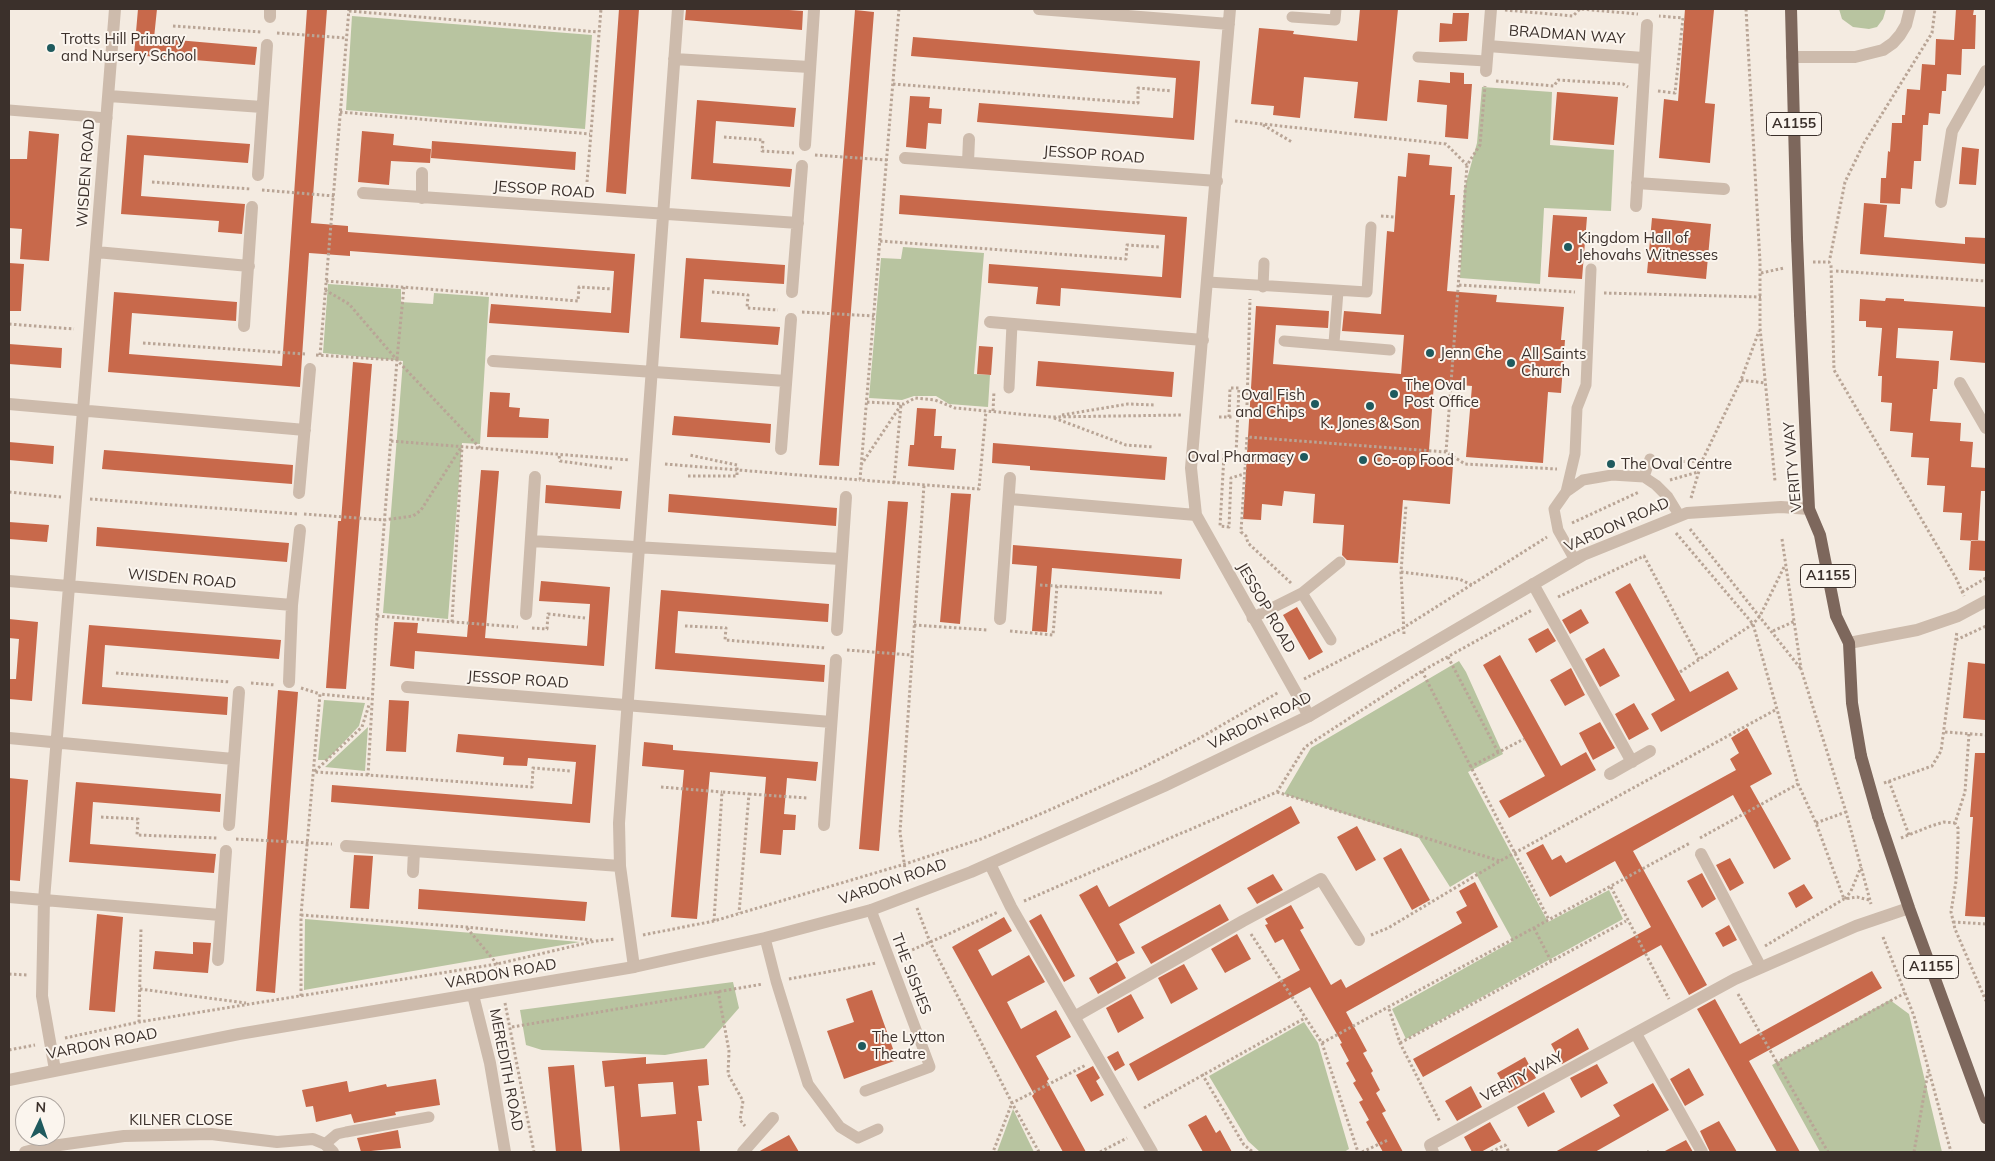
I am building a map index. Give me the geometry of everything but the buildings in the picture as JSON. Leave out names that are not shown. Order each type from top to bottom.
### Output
[{"type":"main road","name":"VERITY WAY","points":[[1791,9],[1797,239],[1809,509],[1820,535],[1836,616],[1849,643],[1852,703],[1861,756],[1878,816],[1909,908],[1986,1118]]},
{"type":"street","name":"WISDEN ROAD","points":[[55,1070],[42,996],[44,900],[115,9]]},
{"type":"street","points":[[634,967],[628,938],[620,866],[619,823],[678,9]]},
{"type":"street","points":[[1038,9],[1229,24]]},
{"type":"street","name":"JESSOP ROAD","points":[[1230,9],[1217,181],[1191,468],[1196,515],[1252,618],[1309,716]]},
{"type":"street","name":"BRADMAN WAY","points":[[1486,66],[1491,9]]},
{"type":"street","points":[[1792,57],[1855,57],[1883,50],[1900,35],[1906,25],[1910,9]]},
{"type":"street","points":[[804,146],[814,10]]},
{"type":"street","name":"BRADMAN WAY","points":[[1636,206],[1643,58],[1647,25]]},
{"type":"street","points":[[258,174],[267,45]]},
{"type":"street","name":"BRADMAN WAY","points":[[1488,46],[1643,58]]},
{"type":"street","points":[[674,59],[809,67]]},
{"type":"street","points":[[1941,202],[1952,131],[1986,71]]},
{"type":"street","points":[[109,96],[262,107]]},
{"type":"street","points":[[968,162],[969,138]]},
{"type":"street","name":"JESSOP ROAD","points":[[905,158],[1217,181]]},
{"type":"street","points":[[792,292],[802,166]]},
{"type":"street","points":[[422,173],[422,198]]},
{"type":"street","points":[[1637,182],[1724,189]]},
{"type":"street","name":"JESSOP ROAD","points":[[363,194],[798,224]]},
{"type":"street","points":[[244,326],[252,207]]},
{"type":"street","points":[[96,252],[248,266]]},
{"type":"street","points":[[781,449],[791,319]]},
{"type":"street","points":[[990,322],[1203,340]]},
{"type":"street","points":[[493,361],[786,381]]},
{"type":"street","points":[[299,493],[310,369]]},
{"type":"street","points":[[1960,383],[1986,428]]},
{"type":"street","points":[[9,404],[305,430]]},
{"type":"street","points":[[526,614],[535,477]]},
{"type":"street","points":[[1000,619],[1010,478]]},
{"type":"street","points":[[837,630],[846,497]]},
{"type":"street","points":[[1010,499],[1196,515]]},
{"type":"street","name":"VARDON ROAD","points":[[9,1080],[239,1034],[634,967],[766,938],[871,910],[990,864],[1164,786],[1309,716],[1575,560],[1665,520],[1683,514],[1781,507],[1809,509]]},
{"type":"street","points":[[287,685],[292,605],[300,530]]},
{"type":"street","points":[[532,541],[841,559]]},
{"type":"street","name":"WISDEN ROAD","points":[[9,581],[292,605]]},
{"type":"street","points":[[1533,584],[1632,762]]},
{"type":"street","points":[[1849,643],[1917,630],[1964,613],[1986,601]]},
{"type":"street","points":[[824,825],[837,653]]},
{"type":"street","points":[[229,825],[233,759],[242,686]]},
{"type":"street","name":"JESSOP ROAD","points":[[407,687],[831,722]]},
{"type":"street","points":[[9,738],[233,759]]},
{"type":"street","points":[[1610,774],[1650,751]]},
{"type":"street","points":[[346,846],[620,866]]},
{"type":"street","points":[[413,872],[414,851]]},
{"type":"street","points":[[218,960],[226,852]]},
{"type":"street","points":[[1701,854],[1760,966]]},
{"type":"street","points":[[990,864],[1011,907],[1076,1016],[1097,1059],[1152,1152]]},
{"type":"street","points":[[1076,1016],[1320,879],[1359,940]]},
{"type":"street","points":[[9,897],[220,914]]},
{"type":"street","name":"VERITY WAY","points":[[1433,1152],[1430,1145],[1760,966],[1856,926],[1909,908]]},
{"type":"street","name":"MEREDITH ROAD","points":[[474,995],[490,1064],[505,1152]]},
{"type":"street","points":[[1636,1034],[1702,1152]]},
{"type":"street","points":[[743,1152],[773,1118]]},
{"type":"street","name":"KILNER CLOSE","points":[[25,1152],[44,1147],[124,1136],[211,1134],[277,1142],[313,1139],[329,1148]]},
{"type":"lane","points":[[1292,17],[1335,20],[1336,9]]},
{"type":"lane","points":[[1418,57],[1486,66]]},
{"type":"lane","points":[[9,110],[106,118]]},
{"type":"lane","points":[[1208,282],[1367,292],[1371,227]]},
{"type":"lane","points":[[1263,286],[1264,263]]},
{"type":"lane","points":[[1566,492],[1575,454],[1577,408],[1586,385],[1591,269]]},
{"type":"lane","points":[[1334,343],[1338,291]]},
{"type":"lane","points":[[1009,388],[1012,324]]},
{"type":"lane","points":[[1284,341],[1334,343],[1390,350]]},
{"type":"lane","points":[[1644,478],[1650,459]]},
{"type":"lane","points":[[1575,560],[1558,530],[1554,509],[1566,492],[1583,480],[1612,476],[1644,478],[1656,485],[1683,514]]},
{"type":"lane","points":[[1252,618],[1302,593],[1340,562]]},
{"type":"lane","points":[[1302,593],[1330,640]]},
{"type":"lane","name":"THE SISHES","points":[[865,1091],[930,1068],[871,910]]},
{"type":"lane","points":[[766,938],[776,981],[808,1084],[840,1127],[858,1138],[878,1129]]},
{"type":"lane","points":[[329,1148],[338,1134],[429,1117]]},
{"type":"path","points":[[588,182],[590,134],[601,9]]},
{"type":"path","points":[[860,480],[899,9]]},
{"type":"path","points":[[1746,9],[1761,273],[1760,328],[1775,481]]},
{"type":"path","points":[[1830,258],[1845,182],[1864,143],[1932,33],[1935,9]]},
{"type":"path","points":[[320,355],[349,10],[598,32]]},
{"type":"path","points":[[1302,593],[1248,542],[1246,536],[1241,532],[1247,437],[1446,452],[1456,292],[1459,285],[1467,165],[1480,145],[1486,66]]},
{"type":"path","points":[[893,84],[1138,103],[1138,88],[1172,91]]},
{"type":"path","points":[[340,112],[590,134]]},
{"type":"path","points":[[1222,120],[1446,144],[1467,165]]},
{"type":"path","points":[[1261,124],[1292,142]]},
{"type":"path","points":[[152,182],[334,196]]},
{"type":"path","points":[[880,240],[1126,259],[1127,245],[1159,247]]},
{"type":"path","points":[[1806,264],[1829,262],[1831,264],[1834,370],[1962,592],[1964,613],[1956,640],[1941,751],[1932,766],[1881,783]]},
{"type":"path","points":[[1761,273],[1787,268]]},
{"type":"path","points":[[1836,271],[1986,281]]},
{"type":"path","points":[[326,281],[578,300],[579,286],[612,289]]},
{"type":"path","points":[[1459,285],[1589,292],[1761,297]]},
{"type":"path","points":[[1247,404],[1251,286]]},
{"type":"path","points":[[368,775],[371,698],[384,520],[404,287]]},
{"type":"path","points":[[325,290],[349,304],[397,360],[480,448]]},
{"type":"path","points":[[9,324],[90,330]]},
{"type":"path","points":[[1760,328],[1742,380],[1698,472],[1683,514],[1801,670]]},
{"type":"path","points":[[143,343],[397,360]]},
{"type":"path","points":[[1742,380],[1765,383]]},
{"type":"path","points":[[1229,417],[1230,388],[1239,388],[1236,455],[1224,455],[1220,526],[1229,527],[1231,478],[1244,474]]},
{"type":"path","points":[[867,402],[901,404],[915,398],[935,400],[954,408],[1051,417],[1183,415]]},
{"type":"path","points":[[861,466],[901,404]]},
{"type":"path","points":[[894,483],[901,404]]},
{"type":"path","points":[[1051,417],[1128,404],[1156,405]]},
{"type":"path","points":[[666,464],[979,489],[986,412]]},
{"type":"path","points":[[1051,417],[1126,445],[1154,447]]},
{"type":"path","points":[[1219,417],[1234,417]]},
{"type":"path","points":[[391,442],[630,460]]},
{"type":"path","points":[[89,499],[384,520],[413,516],[421,510],[462,446]]},
{"type":"path","points":[[452,622],[462,446]]},
{"type":"path","points":[[559,456],[560,461],[612,468]]},
{"type":"path","points":[[688,476],[737,476],[737,465],[689,456]]},
{"type":"path","points":[[62,1039],[140,1022],[249,1003],[497,964],[595,941],[628,938],[714,921],[905,864],[981,839],[1087,794],[1198,739],[1292,685],[1403,628],[1558,530],[1656,485],[1698,472]]},
{"type":"path","points":[[906,877],[900,832],[924,485]]},
{"type":"path","points":[[9,492],[64,497]]},
{"type":"path","points":[[1404,634],[1401,572],[1406,505]]},
{"type":"path","points":[[1665,520],[1752,624],[1798,784],[1816,823],[1844,900]]},
{"type":"path","points":[[1782,539],[1801,670],[1846,812],[1871,904]]},
{"type":"path","points":[[512,1028],[889,960],[1277,792],[1305,747],[1422,671],[1544,604],[1644,556],[1699,659]]},
{"type":"path","points":[[1680,672],[1752,624],[1760,616],[1785,564]]},
{"type":"path","points":[[1401,572],[1459,578],[1472,584]]},
{"type":"path","points":[[1962,592],[1986,578]]},
{"type":"path","points":[[1040,585],[1162,593]]},
{"type":"path","points":[[1007,631],[1053,635],[1058,586]]},
{"type":"path","points":[[377,616],[547,629],[548,614],[586,618]]},
{"type":"path","points":[[1773,631],[1795,621]]},
{"type":"path","points":[[914,625],[989,630]]},
{"type":"path","points":[[685,626],[726,628],[725,640],[837,653],[911,655]]},
{"type":"path","points":[[1956,640],[1986,626]]},
{"type":"path","points":[[1448,656],[1498,752]]},
{"type":"path","points":[[1419,665],[1549,920]]},
{"type":"path","points":[[116,672],[242,686],[287,685],[320,694],[371,698]]},
{"type":"path","points":[[301,996],[301,915],[320,694]]},
{"type":"path","points":[[314,772],[362,727],[371,698]]},
{"type":"path","points":[[1359,940],[1388,928],[1500,861],[1777,709]]},
{"type":"path","points":[[1945,732],[1986,735]]},
{"type":"path","points":[[1969,734],[1965,792],[1955,823],[1958,828],[1958,841],[1956,881],[1951,912],[1953,922],[1986,1001]]},
{"type":"path","points":[[1470,767],[1524,740]]},
{"type":"path","points":[[314,772],[532,787],[533,768],[571,771]]},
{"type":"path","points":[[1889,781],[1909,834]]},
{"type":"path","points":[[1322,1043],[1389,1009],[1798,784]]},
{"type":"path","points":[[661,787],[807,798]]},
{"type":"path","points":[[714,921],[722,792]]},
{"type":"path","points":[[1277,792],[1500,861]]},
{"type":"path","points":[[739,913],[749,794]]},
{"type":"path","points":[[1816,823],[1846,812]]},
{"type":"path","points":[[1888,844],[1909,834],[1944,822],[1955,823]]},
{"type":"path","points":[[1844,900],[1851,891],[1861,867]]},
{"type":"path","points":[[1610,887],[1675,1011]]},
{"type":"path","points":[[1753,953],[1844,900],[1857,897],[1869,900]]},
{"type":"path","points":[[916,904],[930,942],[1038,1152]]},
{"type":"path","points":[[301,915],[466,927],[595,941]]},
{"type":"path","points":[[1400,1043],[1626,920]]},
{"type":"path","points":[[1243,921],[1322,1043],[1358,1152]]},
{"type":"path","points":[[1953,922],[1986,924]]},
{"type":"path","points":[[466,927],[497,964],[512,1028],[534,1152]]},
{"type":"path","points":[[140,1022],[142,928]]},
{"type":"path","points":[[1534,928],[1551,962]]},
{"type":"path","points":[[1883,937],[1905,993],[1929,1068],[1951,1152]]},
{"type":"path","points":[[9,974],[41,976]]},
{"type":"path","points":[[140,989],[249,1003]]},
{"type":"path","points":[[718,991],[729,1051],[728,1074],[743,1101],[740,1120],[756,1138]]},
{"type":"path","points":[[1738,993],[1776,1064],[1828,1152]]},
{"type":"path","points":[[1776,1064],[1905,993]]},
{"type":"path","points":[[1389,1009],[1400,1043],[1447,1136]]},
{"type":"path","points":[[1130,1115],[1305,1018]]},
{"type":"path","points":[[9,1050],[35,1045]]},
{"type":"path","points":[[994,1152],[1012,1103],[1097,1059]]},
{"type":"path","points":[[1914,1152],[1929,1068]]},
{"type":"path","points":[[1202,1074],[1244,1145],[1253,1152]]},
{"type":"path","points":[[1100,1152],[1140,1131]]},
{"type":"path","points":[[1362,1152],[1388,1140]]},
{"type":"path","points":[[1491,1152],[1505,1145],[1509,1152]]},
{"type":"green space","points":[[1839,9],[1886,9],[1883,19],[1877,27],[1869,29],[1853,27],[1842,19]]},
{"type":"green space","points":[[352,16],[592,35],[585,129],[346,110]]},
{"type":"green space","points":[[1482,87],[1552,92],[1550,145],[1614,150],[1611,211],[1544,208],[1540,284],[1460,278],[1464,190],[1477,143]]},
{"type":"green space","points":[[903,247],[984,253],[974,374],[990,375],[988,407],[949,404],[936,396],[914,396],[902,400],[869,398],[881,258],[901,259]]},
{"type":"green space","points":[[328,284],[401,289],[401,302],[433,304],[434,293],[489,297],[480,444],[462,443],[448,619],[383,613],[403,361],[323,353]]},
{"type":"green space","points":[[1459,661],[1466,672],[1503,754],[1468,772],[1548,922],[1609,890],[1623,919],[1406,1039],[1392,1009],[1513,941],[1475,872],[1450,887],[1419,838],[1284,794],[1311,748]]},
{"type":"green space","points":[[324,700],[365,703],[359,726],[327,760],[318,760]]},
{"type":"green space","points":[[368,727],[365,771],[325,767]]},
{"type":"green space","points":[[305,919],[580,942],[304,990]]},
{"type":"green space","points":[[733,982],[739,1008],[704,1048],[665,1055],[542,1050],[526,1045],[520,1010]]},
{"type":"green space","points":[[1890,1000],[1909,1014],[1942,1152],[1820,1152],[1772,1065]]},
{"type":"green space","points":[[1304,1022],[1318,1043],[1349,1149],[1344,1152],[1260,1152],[1248,1141],[1209,1076]]},
{"type":"green space","points":[[1013,1109],[1034,1152],[997,1152]]},
{"type":"place","name":"Trotts Hill Primary and Nursery School","points":[[51,48]]},
{"type":"place","name":"Kingdom Hall of Jehovahs Witnesses","points":[[1568,247]]},
{"type":"place","name":"Jenn Che","points":[[1430,353]]},
{"type":"place","name":"All Saints Church","points":[[1511,363]]},
{"type":"place","name":"The Oval Post Office","points":[[1394,394]]},
{"type":"place","name":"Oval Fish and Chips","points":[[1315,404]]},
{"type":"place","name":"K. Jones & Son","points":[[1370,406]]},
{"type":"place","name":"Oval Pharmacy","points":[[1304,457]]},
{"type":"place","name":"Co-op Food","points":[[1363,460]]},
{"type":"place","name":"The Oval Centre","points":[[1611,464]]},
{"type":"place","name":"The Lytton Theatre","points":[[862,1046]]}]
